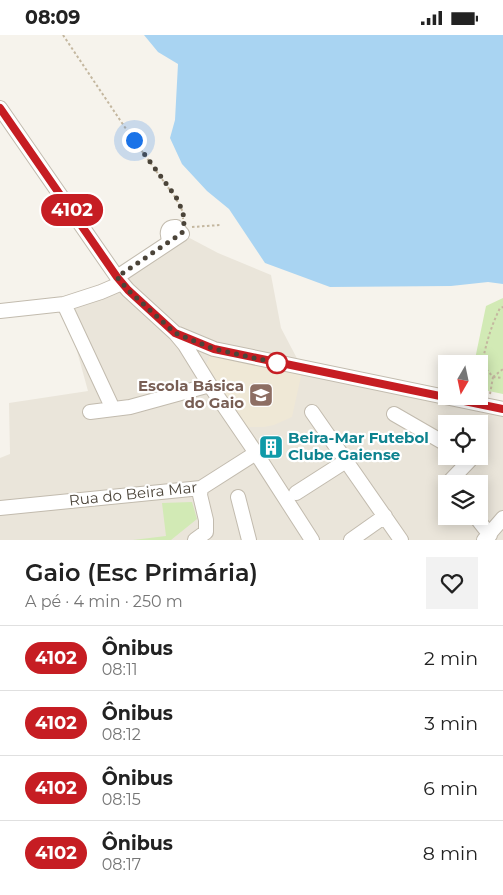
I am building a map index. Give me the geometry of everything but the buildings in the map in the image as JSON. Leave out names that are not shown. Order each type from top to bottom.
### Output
[{"type":"street","points":[[0,108],[120,280],[185,345],[312,540]]},
{"type":"street","points":[[0,311],[64,304],[96,294],[120,280],[176,237]]},
{"type":"street","points":[[64,304],[113,409]]},
{"type":"street","points":[[175,333],[214,349],[503,409]]},
{"type":"street","points":[[198,367],[201,354],[204,351],[214,349]]},
{"type":"street","points":[[90,412],[130,407],[210,385]]},
{"type":"street","points":[[312,412],[401,540]]},
{"type":"street","points":[[394,414],[438,439]]},
{"type":"street","name":"Rua do Beira Mar","points":[[0,507],[201,488],[256,453]]},
{"type":"street","points":[[296,493],[346,461]]},
{"type":"street","points":[[457,475],[466,465]]},
{"type":"street","points":[[195,540],[206,531],[206,520],[200,495],[201,488]]},
{"type":"street","points":[[238,497],[249,540]]},
{"type":"street","points":[[350,540],[384,516]]},
{"type":"street","points":[[480,525],[487,537],[503,518]]},
{"type":"path","points":[[62,35],[124,126],[176,197],[183,212],[184,223],[176,237]]},
{"type":"path","points":[[176,237],[193,227],[220,225]]},
{"type":"path","points":[[503,307],[500,308],[491,326],[482,364],[493,377],[503,378]]},
{"type":"path","points":[[490,398],[493,377],[503,369]]},
{"type":"shaded area","points":[[182,234],[218,253],[271,275],[281,328],[302,368],[438,398],[438,405],[467,405],[503,413],[503,540],[0,540],[0,458],[10,454],[9,403],[88,391],[64,304],[122,283]]},
{"type":"shaded area","name":"Escola Básica do Gaio","points":[[211,354],[302,372],[292,417],[274,425],[248,428],[206,364]]},
{"type":"green space","points":[[503,298],[503,394],[488,391],[488,355],[476,355],[486,306]]},
{"type":"green space","points":[[192,502],[197,519],[171,540],[133,540],[166,536],[162,503]]},
{"type":"water","points":[[144,35],[503,35],[503,284],[488,282],[451,286],[330,287],[265,263],[229,209],[207,191],[182,164],[170,138],[175,120],[178,64],[158,52]]},
{"type":"bus line","name":"4102","points":[[0,108],[117,277],[128,290],[175,333],[214,349],[503,409]]},
{"type":"place","name":"Escola Básica do Gaio","points":[[261,395]]},
{"type":"place","name":"Beira-Mar Futebol Clube Gaiense","points":[[271,447]]},
{"type":"route","points":[[134,140],[176,197],[183,212],[184,223],[182,233],[117,277],[128,290],[175,333],[214,349],[277,363]]}]
